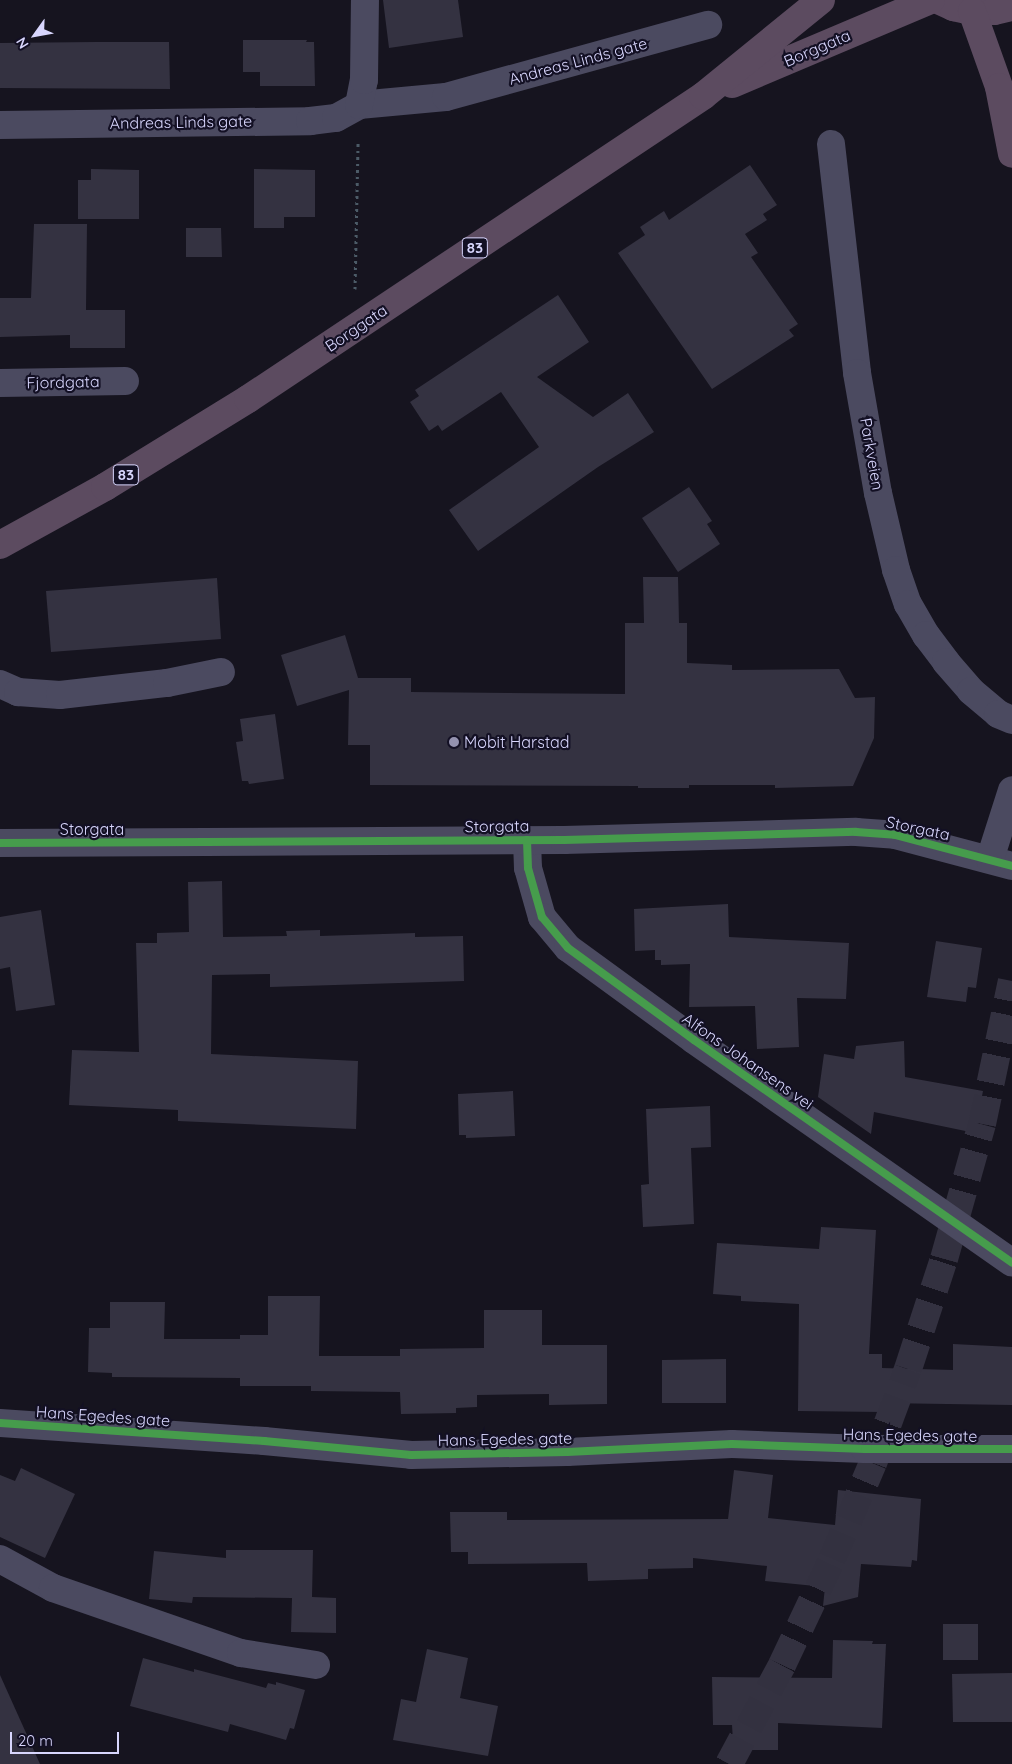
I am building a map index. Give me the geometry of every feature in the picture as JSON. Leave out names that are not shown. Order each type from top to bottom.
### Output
[{"type":"highway","name":"Borggata","points":[[0,545],[171,448],[354,329],[703,96],[821,0]]},
{"type":"highway","name":"Borggata","points":[[703,96],[931,0]]},
{"type":"highway","points":[[938,0],[953,7],[972,11],[994,11],[1012,7]]},
{"type":"highway","points":[[972,11],[999,87],[1012,154]]},
{"type":"street","points":[[359,105],[364,80],[365,0]]},
{"type":"street","name":"Andreas Linds gate","points":[[0,125],[310,121],[336,118],[359,105],[446,97],[708,25]]},
{"type":"street","name":"Parkveien","points":[[831,144],[857,373],[878,493],[896,570],[908,604],[926,635],[946,662],[984,702],[998,714],[1012,720]]},
{"type":"street","name":"Fjordgata","points":[[0,384],[125,381]]},
{"type":"street","points":[[0,684],[18,692],[60,695],[167,683],[221,672]]},
{"type":"street","name":"Storgata","points":[[0,843],[527,840],[856,832],[895,835],[1001,862],[1012,790]]},
{"type":"street","name":"Alfons Johansens vei","points":[[527,840],[528,868],[542,917],[568,948],[742,1074],[1012,1263]]},
{"type":"street","name":"Hans Egedes gate","points":[[0,1423],[198,1436],[410,1455],[566,1452],[732,1444],[865,1449],[1012,1449]]},
{"type":"street","points":[[0,1559],[53,1588],[241,1653],[316,1666]]},
{"type":"path","points":[[354,329],[359,105]]},
{"type":"building","points":[[383,0],[458,0],[463,37],[389,48]]},
{"type":"building","points":[[243,40],[307,40],[306,42],[314,42],[315,86],[260,86],[260,72],[243,72]]},
{"type":"building","points":[[169,42],[170,89],[0,88],[0,43]]},
{"type":"building","points":[[750,165],[777,205],[763,214],[767,220],[745,234],[758,253],[751,257],[798,324],[789,330],[794,336],[712,389],[618,253],[645,235],[640,227],[664,211],[669,220]]},
{"type":"building","points":[[91,169],[139,170],[139,219],[78,219],[78,180],[91,180]]},
{"type":"building","points":[[254,169],[315,170],[315,217],[284,217],[284,228],[254,228]]},
{"type":"building","points":[[34,224],[87,224],[86,310],[125,310],[125,348],[70,348],[70,335],[0,337],[0,298],[31,298]]},
{"type":"building","points":[[186,228],[221,228],[222,257],[186,257]]},
{"type":"building","points":[[558,295],[589,342],[537,377],[593,417],[628,393],[654,432],[598,467],[478,551],[449,510],[539,447],[501,392],[442,431],[438,425],[429,431],[410,402],[419,396],[415,390]]},
{"type":"building","points":[[689,487],[712,521],[707,524],[720,544],[678,572],[642,518]]},
{"type":"building","points":[[643,577],[678,577],[679,623],[687,623],[687,663],[732,665],[732,670],[839,669],[855,698],[875,697],[874,738],[853,786],[775,788],[775,785],[689,785],[689,788],[638,788],[638,786],[370,785],[370,745],[348,745],[349,690],[297,706],[281,655],[345,635],[358,678],[411,678],[411,692],[625,694],[625,623],[644,623]]},
{"type":"building","points":[[217,578],[221,639],[51,652],[46,591]]},
{"type":"building","points":[[275,714],[284,779],[249,784],[248,781],[242,781],[236,742],[243,741],[240,719]]},
{"type":"building","points":[[222,881],[223,937],[287,936],[286,931],[320,930],[320,936],[415,933],[415,937],[463,936],[464,981],[270,987],[270,974],[212,975],[211,1054],[358,1061],[356,1129],[178,1121],[178,1110],[69,1105],[72,1050],[139,1052],[136,943],[157,943],[157,933],[189,932],[188,882]]},
{"type":"building","points":[[728,904],[729,937],[849,943],[846,999],[797,998],[799,1047],[757,1049],[755,1006],[689,1007],[690,964],[661,965],[661,960],[655,960],[655,950],[635,951],[634,909]]},
{"type":"building","points":[[41,910],[55,1005],[16,1011],[10,967],[0,969],[0,917]]},
{"type":"building","points":[[936,941],[982,948],[976,988],[968,987],[966,1002],[927,997]]},
{"type":"building","points":[[904,1041],[905,1077],[983,1091],[975,1133],[874,1112],[871,1134],[818,1097],[824,1054],[854,1059],[856,1046]]},
{"type":"building","points":[[513,1091],[515,1136],[466,1138],[466,1135],[459,1135],[458,1094]]},
{"type":"building","points":[[710,1106],[711,1147],[691,1148],[694,1224],[643,1227],[641,1185],[649,1184],[646,1109]]},
{"type":"building","points":[[821,1227],[876,1230],[869,1354],[882,1354],[882,1368],[953,1370],[953,1344],[1012,1347],[1012,1405],[882,1403],[882,1412],[798,1411],[799,1304],[741,1301],[741,1296],[713,1294],[717,1243],[819,1249]]},
{"type":"building","points":[[268,1296],[320,1296],[319,1356],[400,1356],[400,1349],[484,1348],[484,1310],[542,1310],[542,1345],[607,1345],[607,1404],[549,1405],[549,1394],[477,1395],[477,1407],[456,1408],[456,1413],[401,1414],[400,1392],[311,1391],[311,1386],[240,1386],[240,1378],[112,1377],[112,1373],[88,1372],[89,1328],[110,1328],[110,1302],[165,1302],[164,1339],[240,1339],[240,1335],[268,1335]]},
{"type":"building","points":[[726,1359],[726,1403],[662,1403],[662,1360]]},
{"type":"building","points":[[21,1468],[75,1494],[45,1558],[0,1537],[0,1475],[15,1481]]},
{"type":"building","points":[[734,1470],[773,1475],[768,1518],[835,1525],[838,1490],[921,1499],[917,1561],[912,1560],[911,1567],[861,1564],[858,1597],[823,1606],[825,1587],[765,1581],[767,1566],[693,1558],[693,1568],[648,1569],[648,1579],[588,1581],[587,1563],[468,1564],[468,1552],[451,1552],[450,1512],[507,1512],[507,1520],[728,1519]]},
{"type":"building","points":[[226,1550],[313,1550],[312,1597],[336,1598],[336,1633],[291,1632],[292,1598],[193,1597],[192,1603],[149,1599],[154,1551],[226,1558]]},
{"type":"building","points":[[943,1624],[978,1624],[978,1660],[943,1660]]},
{"type":"building","points":[[833,1640],[873,1641],[872,1644],[886,1644],[882,1728],[778,1723],[778,1750],[744,1750],[743,1741],[733,1742],[732,1725],[713,1725],[712,1677],[832,1678]]},
{"type":"building","points":[[427,1649],[468,1658],[460,1698],[498,1706],[488,1756],[393,1740],[401,1699],[416,1702]]},
{"type":"building","points":[[143,1658],[194,1672],[194,1669],[266,1688],[268,1683],[276,1685],[276,1682],[305,1690],[294,1729],[290,1728],[286,1740],[230,1724],[228,1732],[130,1706]]},
{"type":"building","points":[[1012,1673],[1012,1722],[953,1722],[952,1674]]},
{"type":"building","points":[[0,1675],[40,1764],[0,1764]]},
{"type":"tunnel","points":[[729,1764],[782,1665],[832,1559],[873,1463],[908,1369],[944,1259],[982,1124],[1012,981]]},
{"type":"cycle path","points":[[0,843],[564,840],[856,832],[895,835],[1012,866]]},
{"type":"cycle path","points":[[527,840],[528,868],[542,917],[568,948],[694,1040],[1012,1263]]},
{"type":"cycle path","points":[[0,1423],[264,1441],[411,1455],[567,1452],[732,1444],[865,1449],[1012,1449]]},
{"type":"place","name":"Mobit Harstad","points":[[454,742]]}]
